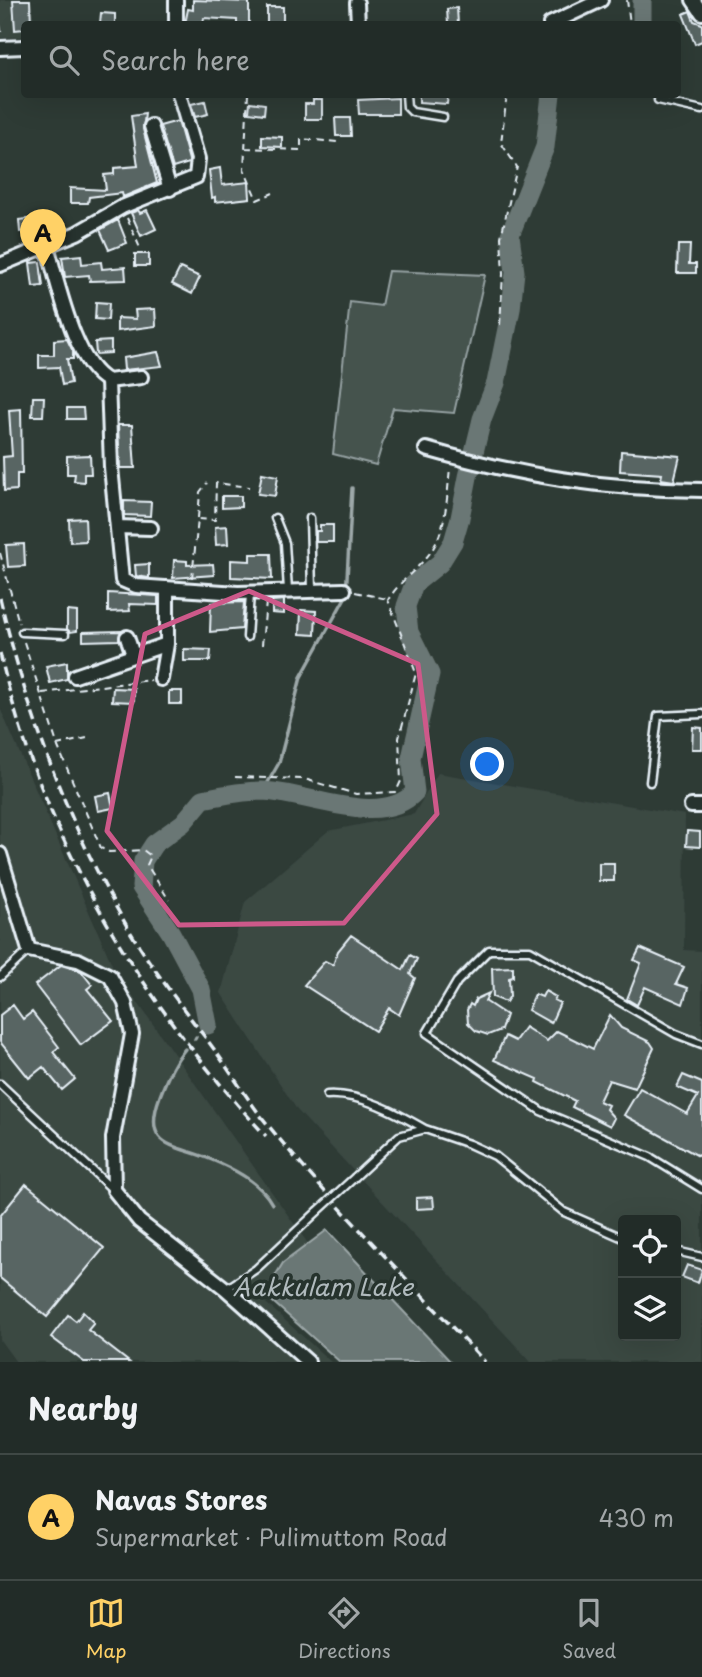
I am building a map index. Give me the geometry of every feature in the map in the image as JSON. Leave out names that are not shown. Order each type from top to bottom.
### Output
[{"type":"street","points":[[176,0],[176,21]]},
{"type":"street","points":[[557,21],[601,0]]},
{"type":"street","points":[[694,0],[702,13]]},
{"type":"street","points":[[357,3],[358,21]]},
{"type":"street","points":[[0,48],[21,47]]},
{"type":"street","points":[[0,265],[47,246],[122,207],[196,177],[199,168],[180,98]]},
{"type":"street","points":[[151,126],[170,189]]},
{"type":"street","points":[[47,246],[77,341],[99,376],[108,381],[141,377]]},
{"type":"street","points":[[108,381],[122,580],[136,586],[190,590],[344,590]]},
{"type":"street","points":[[426,449],[483,465],[568,482],[702,490]]},
{"type":"street","points":[[117,527],[151,528]]},
{"type":"street","points":[[161,679],[167,644],[167,588]]},
{"type":"street","points":[[127,637],[133,656]]},
{"type":"street","points":[[75,676],[167,644]]},
{"type":"street","points":[[0,854],[29,950],[78,960],[110,976],[125,1003],[132,1034],[113,1138],[114,1190],[139,1221],[226,1289],[308,1362]]},
{"type":"lane","points":[[406,98],[407,107],[412,112],[443,117]]},
{"type":"lane","points":[[658,100],[702,110]]},
{"type":"lane","points":[[275,518],[285,543],[288,590]]},
{"type":"lane","points":[[310,518],[312,590]]},
{"type":"lane","points":[[247,637],[250,592]]},
{"type":"lane","points":[[22,632],[65,634]]},
{"type":"lane","points":[[650,782],[658,716],[702,714]]},
{"type":"lane","points":[[0,977],[29,950]]},
{"type":"lane","points":[[702,1044],[676,1034],[530,950],[489,950],[457,982],[427,1033],[541,1111],[650,1157],[702,1189]]},
{"type":"lane","points":[[0,1084],[114,1190]]},
{"type":"lane","points":[[327,1095],[342,1094],[396,1112],[425,1129],[470,1144],[495,1156],[564,1212],[618,1236]]},
{"type":"lane","points":[[226,1289],[256,1269],[399,1136],[425,1129]]},
{"type":"lane","points":[[681,1252],[702,1257]]},
{"type":"path","points":[[627,0],[630,21]]},
{"type":"path","points":[[248,98],[244,169],[257,200],[272,193]]},
{"type":"path","points":[[500,325],[503,274],[501,237],[517,167],[501,143],[507,98]]},
{"type":"path","points":[[245,148],[301,150],[301,139],[338,142]]},
{"type":"path","points":[[122,207],[140,248]]},
{"type":"path","points":[[388,600],[398,582],[432,551],[442,530],[456,458]]},
{"type":"path","points":[[190,590],[200,492],[207,483]]},
{"type":"path","points":[[198,519],[215,520],[216,483],[249,487]]},
{"type":"path","points":[[0,553],[57,745],[101,848],[109,852],[143,850],[151,856],[147,865],[169,900]]},
{"type":"path","points":[[344,590],[388,600]]},
{"type":"path","points":[[262,645],[267,591]]},
{"type":"path","points":[[235,777],[304,779],[356,794],[396,792],[401,781],[398,738],[416,673],[388,600]]},
{"type":"path","points":[[40,693],[161,679]]},
{"type":"path","points":[[57,745],[87,738]]},
{"type":"highlighted area","points":[[249,591],[418,664],[437,814],[344,923],[179,925],[107,831],[145,634]]},
{"type":"shaded area","points":[[0,0],[30,0],[34,21],[21,21],[21,37],[0,38]]},
{"type":"shaded area","points":[[388,271],[485,275],[454,413],[393,408],[376,465],[333,454],[350,302],[381,306]]},
{"type":"shaded area","points":[[0,708],[114,969],[309,1245],[256,1294],[331,1362],[16,1362],[0,1340]]},
{"type":"shaded area","points":[[438,773],[685,815],[684,950],[702,951],[702,1362],[531,1362],[297,1110],[221,993],[245,902],[328,831],[414,814]]},
{"type":"water","name":"Aakkulam Lake","points":[[327,1230],[451,1362],[340,1362],[264,1294],[283,1263]]},
{"type":"building","points":[[13,0],[30,0],[31,21],[21,21],[21,29],[15,30]]},
{"type":"building","points":[[193,0],[249,2],[249,21],[204,18],[204,21],[186,21],[188,9],[193,10]]},
{"type":"building","points":[[267,7],[283,7],[283,21],[267,21]]},
{"type":"building","points":[[457,8],[458,21],[448,21],[447,9]]},
{"type":"building","points":[[690,11],[694,21],[702,24],[702,41],[695,44],[683,14]]},
{"type":"building","points":[[101,13],[115,14],[115,21],[100,21]]},
{"type":"building","points":[[398,98],[398,114],[359,114],[358,100]]},
{"type":"building","points":[[419,98],[448,98],[447,104],[419,102]]},
{"type":"building","points":[[313,100],[322,100],[322,119],[305,119],[305,104],[313,104]]},
{"type":"building","points":[[205,101],[208,114],[195,117],[191,104]]},
{"type":"building","points":[[250,102],[265,104],[264,114],[249,112]]},
{"type":"building","points":[[145,114],[143,129],[157,183],[123,197],[122,193],[89,197],[88,203],[70,203],[70,188],[106,190],[104,175],[114,174],[114,168],[138,166],[131,116]]},
{"type":"building","points":[[335,118],[350,118],[351,136],[336,136]]},
{"type":"building","points":[[178,121],[189,163],[173,168],[160,126]]},
{"type":"building","points":[[262,136],[282,137],[282,147],[262,146]]},
{"type":"building","points":[[220,168],[222,185],[249,182],[250,198],[215,202],[215,197],[212,198],[209,170]]},
{"type":"building","points":[[138,210],[140,213],[147,210],[156,229],[141,236],[131,213]]},
{"type":"building","points":[[36,218],[38,230],[20,232],[19,220]]},
{"type":"building","points":[[118,220],[127,243],[109,250],[100,230]]},
{"type":"building","points":[[678,245],[690,245],[689,264],[696,264],[696,273],[677,273]]},
{"type":"building","points":[[135,254],[149,254],[149,266],[135,266]]},
{"type":"building","points":[[81,255],[82,264],[101,262],[102,269],[125,267],[126,280],[90,281],[89,275],[65,277],[62,257]]},
{"type":"building","points":[[40,262],[43,286],[33,287],[30,263]]},
{"type":"building","points":[[180,268],[200,277],[192,294],[172,284]]},
{"type":"building","points":[[96,302],[109,303],[108,320],[95,319]]},
{"type":"building","points":[[155,309],[156,326],[117,331],[117,318],[136,319],[135,310]]},
{"type":"building","points":[[67,339],[73,351],[73,359],[67,359],[71,383],[62,385],[59,367],[39,368],[39,355],[54,355],[54,340]]},
{"type":"building","points":[[111,341],[111,353],[96,354],[95,342]]},
{"type":"building","points":[[158,352],[162,366],[124,370],[123,358]]},
{"type":"building","points":[[33,397],[44,397],[43,416],[32,416]]},
{"type":"building","points":[[67,408],[83,408],[84,419],[67,419]]},
{"type":"building","points":[[21,409],[22,474],[17,474],[17,490],[4,491],[3,457],[12,456],[9,410]]},
{"type":"building","points":[[118,425],[132,425],[135,468],[120,468]]},
{"type":"building","points":[[621,451],[680,456],[674,481],[661,479],[662,474],[620,471]]},
{"type":"building","points":[[90,455],[91,474],[84,474],[84,482],[74,481],[75,474],[67,474],[67,456]]},
{"type":"building","points":[[262,473],[278,476],[275,496],[258,494]]},
{"type":"building","points":[[222,496],[241,496],[241,507],[222,508]]},
{"type":"building","points":[[124,501],[151,502],[150,516],[124,515]]},
{"type":"building","points":[[85,518],[86,541],[70,542],[69,519]]},
{"type":"building","points":[[320,525],[333,525],[333,542],[316,542],[316,531],[320,531]]},
{"type":"building","points":[[227,526],[228,544],[216,545],[215,527]]},
{"type":"building","points":[[24,544],[25,566],[8,567],[6,545]]},
{"type":"building","points":[[250,554],[271,554],[272,579],[231,577],[231,560],[250,561]]},
{"type":"building","points":[[174,560],[187,561],[187,565],[213,564],[214,575],[173,578]]},
{"type":"building","points":[[149,564],[149,578],[136,576],[135,565]]},
{"type":"building","points":[[108,593],[158,596],[158,605],[129,604],[130,611],[108,612]]},
{"type":"building","points":[[284,600],[284,614],[272,613],[272,601]]},
{"type":"building","points":[[244,602],[242,629],[210,632],[211,603]]},
{"type":"building","points":[[301,610],[316,611],[315,635],[300,634]]},
{"type":"building","points":[[67,611],[77,612],[77,631],[70,632],[67,629]]},
{"type":"building","points":[[121,631],[119,640],[83,641],[83,632]]},
{"type":"building","points":[[184,649],[211,650],[210,661],[184,661]]},
{"type":"building","points":[[67,662],[67,679],[50,683],[46,666]]},
{"type":"building","points":[[113,688],[134,689],[134,702],[112,701]]},
{"type":"building","points":[[169,691],[182,691],[182,704],[169,704]]},
{"type":"building","points":[[693,727],[702,728],[702,749],[692,749]]},
{"type":"building","points":[[110,793],[113,808],[98,811],[95,796]]},
{"type":"building","points":[[687,831],[700,832],[700,847],[686,846]]},
{"type":"building","points":[[599,863],[614,863],[614,881],[599,881]]},
{"type":"building","points":[[351,935],[403,970],[410,955],[417,959],[410,974],[415,978],[399,1015],[389,1008],[375,1031],[304,985],[325,961],[333,965],[338,951]]},
{"type":"building","points":[[640,948],[684,967],[676,984],[688,988],[683,1004],[645,987],[637,1005],[627,999],[641,963],[634,960]]},
{"type":"building","points":[[61,965],[81,971],[92,985],[87,989],[113,1021],[81,1045],[35,985]]},
{"type":"building","points":[[513,967],[513,977],[509,978],[510,996],[506,1002],[493,997],[492,968]]},
{"type":"building","points":[[545,991],[556,997],[554,1000],[560,1003],[551,1023],[528,1010],[535,994],[542,997]]},
{"type":"building","points":[[489,993],[485,1001],[506,1015],[501,1030],[488,1035],[476,1031],[468,1023],[467,1010],[470,1004],[473,1006],[476,999]]},
{"type":"building","points":[[13,1005],[23,1019],[32,1012],[59,1047],[53,1052],[75,1079],[62,1090],[43,1067],[29,1078],[0,1042],[0,1015]]},
{"type":"building","points":[[610,1015],[621,1028],[650,1042],[654,1048],[635,1088],[609,1080],[599,1101],[608,1105],[606,1109],[614,1118],[610,1126],[572,1107],[575,1101],[537,1082],[538,1079],[494,1060],[505,1036],[515,1041],[525,1027],[547,1041],[557,1031],[593,1049]]},
{"type":"building","points":[[683,1075],[702,1083],[702,1158],[624,1115],[640,1088],[687,1114],[698,1096],[677,1087]]},
{"type":"building","points":[[26,1184],[104,1248],[47,1317],[0,1278],[0,1216]]},
{"type":"building","points":[[433,1197],[434,1208],[416,1209],[416,1198]]},
{"type":"building","points":[[687,1265],[702,1270],[698,1283],[682,1277]]},
{"type":"building","points":[[83,1312],[94,1323],[88,1330],[129,1362],[84,1362],[51,1337],[68,1315],[76,1321]]},
{"type":"waterway","points":[[642,0],[642,21]]},
{"type":"waterway","points":[[208,1025],[201,989],[171,933],[141,887],[143,861],[154,844],[183,823],[203,799],[262,791],[342,806],[383,808],[400,803],[415,792],[411,758],[430,674],[409,632],[406,606],[414,584],[440,563],[453,542],[460,518],[482,419],[496,383],[511,309],[515,272],[510,235],[545,147],[551,98]]},
{"type":"waterway","points":[[273,791],[263,791],[279,763],[301,677],[346,596],[352,488]]},
{"type":"waterway","points":[[185,1049],[173,1066],[160,1096],[155,1114],[158,1136],[175,1147],[238,1172],[254,1183],[272,1204]]},
{"type":"railway","points":[[0,598],[23,685],[70,813],[109,894],[140,947],[253,1106],[286,1147],[485,1362]]},
{"type":"railway","points":[[0,653],[18,721],[41,787],[101,912],[137,972],[177,1029],[220,1084],[266,1136]]},
{"type":"place","name":"Navas Stores","points":[[43,267]]}]
